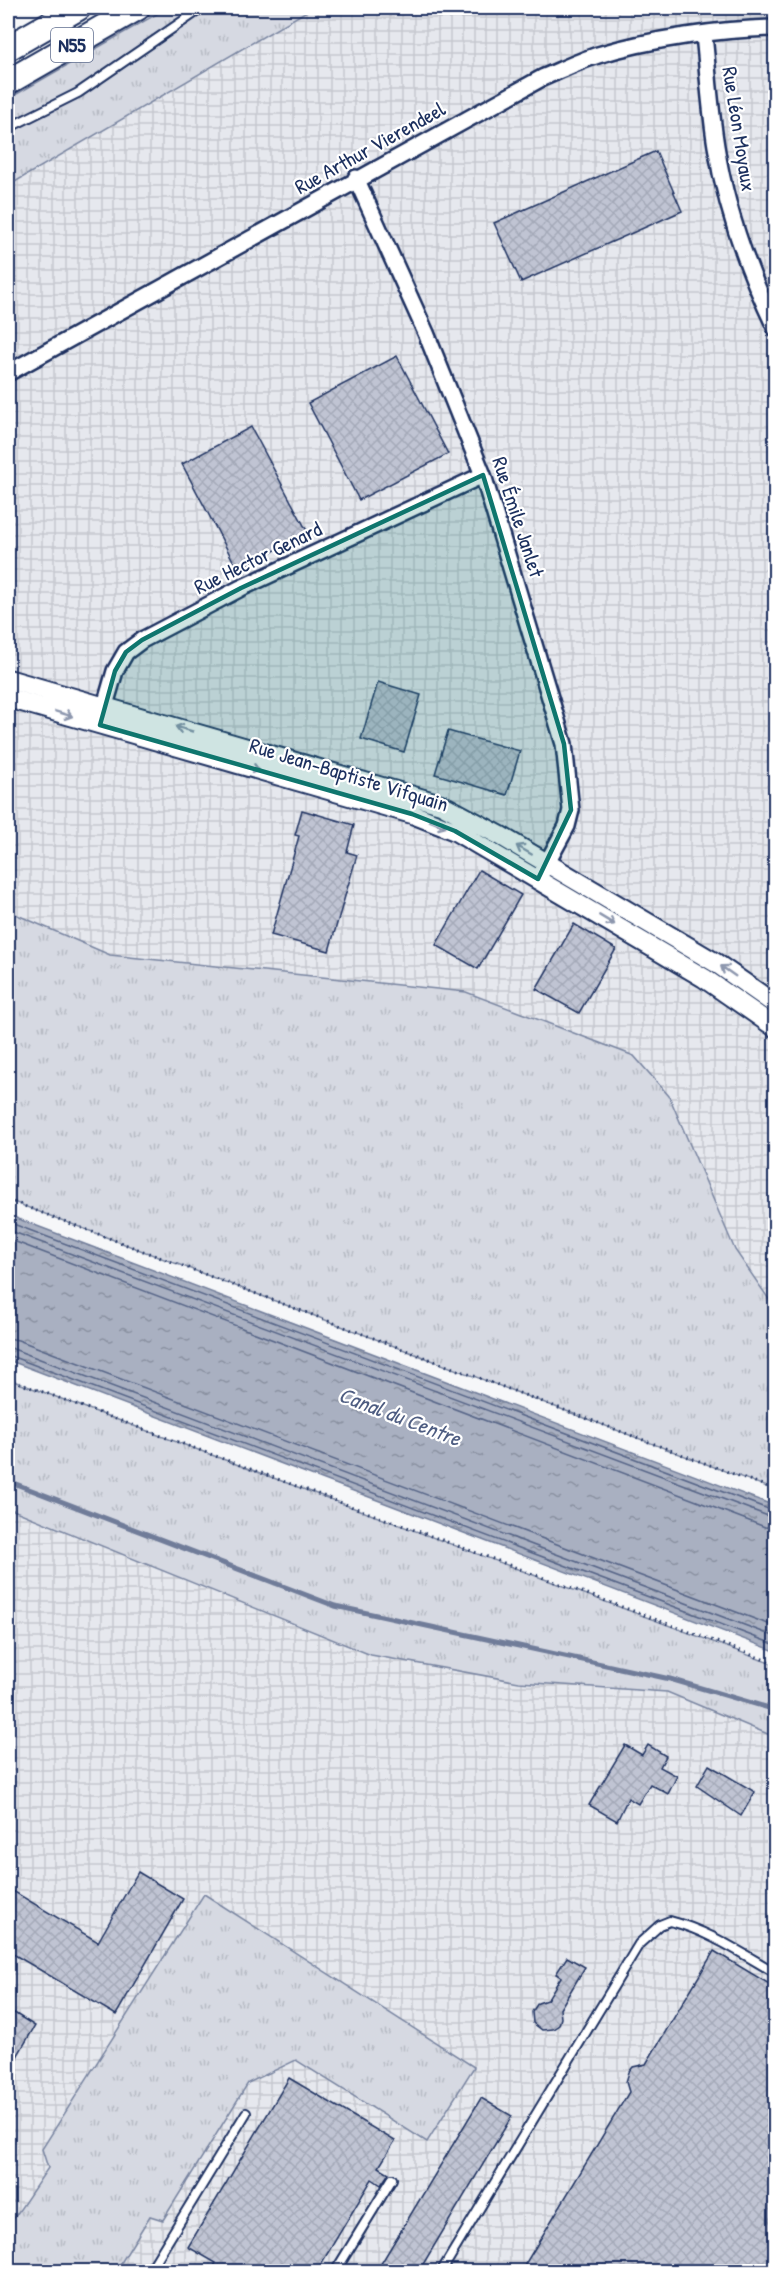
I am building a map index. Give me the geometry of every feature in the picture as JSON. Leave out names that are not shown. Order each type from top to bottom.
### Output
[{"type":"highway","name":"N55","points":[[8,48],[78,8]]},
{"type":"highway","name":"N55","points":[[8,82],[137,8]]},
{"type":"street","name":"Rue Arthur Vierendeel","points":[[8,373],[356,178],[542,78],[597,55],[652,42],[752,28],[776,28]]},
{"type":"street","name":"Rue Léon Moyaux","points":[[704,35],[716,146],[728,202],[748,267],[776,329]]},
{"type":"street","name":"Rue Émile Janlet","points":[[356,178],[426,333],[483,475],[564,744],[571,810],[567,826],[543,871]]},
{"type":"street","name":"Rue Hector Genard","points":[[100,725],[115,671],[126,652],[142,640],[241,588],[483,475]]},
{"type":"street","name":"Rue Jean-Baptiste Vifquain","points":[[8,679],[441,804],[776,1028]]},
{"type":"street","name":"Rue Jean-Baptiste Vifquain","points":[[8,698],[412,814],[543,871],[716,963],[776,1005]]},
{"type":"lane","points":[[8,128],[78,93],[202,8]]},
{"type":"lane","points":[[441,2271],[635,1951],[648,1935],[670,1921],[687,1925],[705,1932],[776,1973]]},
{"type":"lane","points":[[164,2271],[151,2268],[246,2113]]},
{"type":"lane","points":[[335,2271],[392,2179]]},
{"type":"path","points":[[8,1200],[776,1490]]},
{"type":"path","points":[[8,1379],[776,1664]]},
{"type":"highlighted area","points":[[483,475],[564,744],[571,810],[538,879],[455,831],[412,814],[100,725],[115,671],[126,652],[142,640],[241,588]]},
{"type":"shaded area","points":[[312,8],[775,8],[775,1308],[735,1250],[707,1187],[466,992],[110,955],[8,911],[8,186]]},
{"type":"shaded area","points":[[8,1384],[775,1677],[775,2271],[8,2270]]},
{"type":"green space","points":[[167,8],[312,8],[8,186],[8,99]]},
{"type":"green space","points":[[8,911],[110,955],[466,992],[634,1056],[669,1096],[735,1250],[775,1308],[775,1490],[8,1200]]},
{"type":"green space","points":[[8,1379],[775,1665],[775,1737],[667,1692],[519,1682],[371,1655],[8,1508]]},
{"type":"green space","points":[[204,1894],[474,2067],[427,2142],[296,2060],[248,2083],[163,2220],[150,2216],[116,2271],[9,2271],[8,2227],[48,2168],[42,2149]]},
{"type":"water","name":"Canal du Centre","points":[[8,1215],[775,1506],[775,1651],[8,1360]]},
{"type":"building","points":[[656,151],[682,211],[521,282],[494,223]]},
{"type":"building","points":[[397,356],[448,454],[359,500],[308,403]]},
{"type":"building","points":[[251,427],[308,533],[238,570],[182,464]]},
{"type":"building","points":[[378,682],[421,695],[404,752],[361,739]]},
{"type":"building","points":[[448,731],[520,751],[507,795],[435,774]]},
{"type":"building","points":[[302,810],[354,825],[347,852],[357,855],[329,951],[271,935],[299,836],[295,835]]},
{"type":"building","points":[[479,870],[521,895],[478,969],[436,945]]},
{"type":"building","points":[[574,924],[616,949],[579,1013],[536,989]]},
{"type":"building","points":[[625,1745],[642,1755],[648,1745],[666,1756],[660,1767],[677,1776],[668,1794],[650,1784],[638,1804],[628,1798],[617,1821],[589,1805]]},
{"type":"building","points":[[709,1765],[755,1792],[741,1816],[697,1786]]},
{"type":"building","points":[[138,1872],[183,1899],[116,2015],[8,1951],[8,1888],[98,1942]]},
{"type":"building","points":[[714,1951],[776,1988],[776,2271],[521,2271],[629,2092],[626,2082],[629,2072],[633,2067],[646,2064]]},
{"type":"building","points":[[567,1957],[585,1967],[560,2009],[559,2025],[553,2029],[542,2030],[533,2023],[532,2012],[538,2003],[547,2000],[561,1977],[556,1974]]},
{"type":"building","points":[[8,2009],[35,2026],[8,2072]]},
{"type":"building","points":[[289,2078],[395,2141],[379,2167],[389,2173],[381,2185],[372,2179],[317,2271],[211,2271],[216,2263],[188,2247]]},
{"type":"building","points":[[481,2098],[512,2116],[419,2271],[386,2271],[379,2267]]},
{"type":"waterway","points":[[8,1481],[335,1606],[670,1679],[776,1710]]}]
